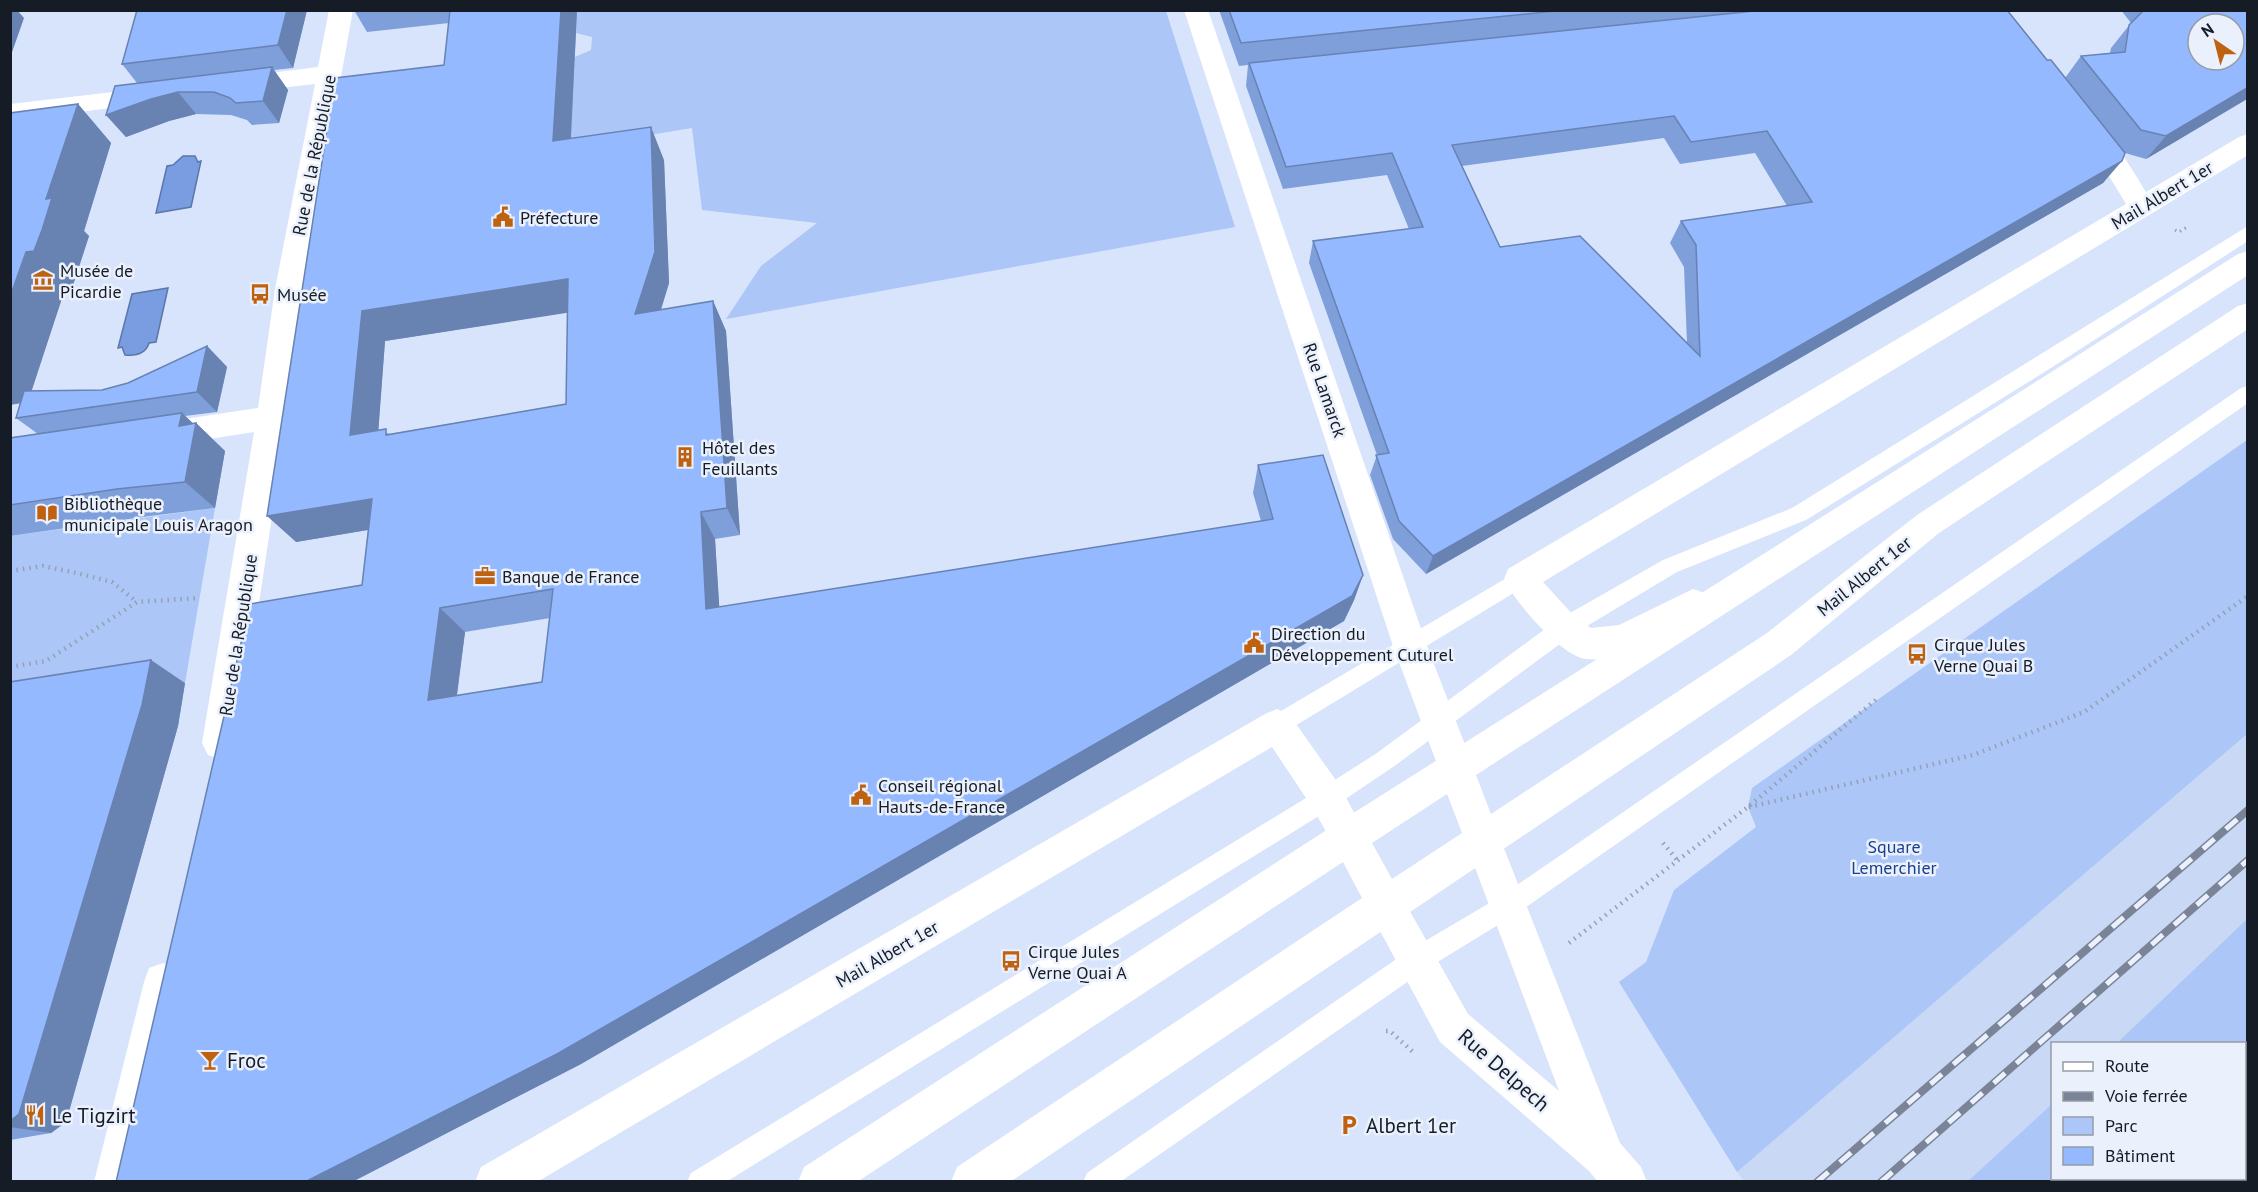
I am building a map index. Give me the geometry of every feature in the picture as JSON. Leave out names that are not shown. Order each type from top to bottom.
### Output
[{"type":"street","name":"Rue de la République","points":[[213,771],[224,726],[289,288],[341,10]]},
{"type":"street","name":"Rue Lamarck","points":[[1196,10],[1229,77],[1410,646],[1456,768]]},
{"type":"street","points":[[211,88],[330,74]]},
{"type":"street","points":[[10,113],[175,93]]},
{"type":"street","points":[[2075,114],[2120,170],[2141,207]]},
{"type":"street","name":"Mail Albert 1er","points":[[1520,579],[2247,143]]},
{"type":"street","points":[[819,1182],[1349,837],[2247,261]]},
{"type":"street","name":"Mail Albert 1er","points":[[972,1182],[1779,644],[1928,524],[2247,314]]},
{"type":"street","points":[[135,438],[270,418]]},
{"type":"street","points":[[1520,579],[1563,628],[1586,644],[1624,639],[1809,541]]},
{"type":"street","points":[[1277,725],[1327,798],[1386,905]]},
{"type":"street","name":"Mail Albert 1er","points":[[496,1182],[1277,725]]},
{"type":"street","points":[[1456,768],[1483,842]]},
{"type":"street","name":"Rue Delpech","points":[[1483,842],[1532,974],[1615,1169]]},
{"type":"street","name":"Rue Delpech","points":[[1386,905],[1454,1028],[1615,1169]]},
{"type":"street","points":[[115,1182],[170,952]]},
{"type":"lane","points":[[700,1182],[1327,798],[1385,760],[1563,628],[1670,566],[1799,514],[2047,361],[2247,232]]},
{"type":"lane","points":[[1096,1182],[1417,960],[1507,906],[2247,393]]},
{"type":"lane","name":"Mail Albert 1er","points":[[1277,725],[1520,579]]},
{"type":"path","points":[[10,571],[43,566],[77,573],[112,582],[137,602]]},
{"type":"path","points":[[10,667],[46,661],[137,602],[244,596]]},
{"type":"path","points":[[1749,807],[1973,755],[2084,712],[2247,596]]},
{"type":"path","points":[[1532,974],[1617,905],[1749,807],[1881,695]]},
{"type":"path","points":[[1376,1031],[1389,1031],[1413,1054],[1420,1050]]},
{"type":"shaded area","points":[[183,156],[195,156],[198,162],[201,161],[191,207],[156,213],[167,166],[173,165]]},
{"type":"shaded area","points":[[168,288],[156,342],[149,343],[140,353],[125,355],[122,347],[118,348],[132,294]]},
{"type":"shaded area","points":[[2247,734],[2247,919],[2118,1042],[2051,1042],[2051,1105],[1968,1181],[1745,1182],[1737,1172]]},
{"type":"green space","points":[[577,11],[1166,11],[1235,227],[726,319],[761,266],[817,223],[702,210],[692,128],[570,148],[575,57],[591,50],[592,37],[576,33]]},
{"type":"green space","name":"Square Lemerchier","points":[[2247,440],[2247,734],[1737,1172],[1619,982],[1646,962],[1674,890],[1756,827],[1748,807],[1752,788]]},
{"type":"green space","points":[[215,508],[185,683],[11,710],[10,536]]},
{"type":"green space","points":[[2247,919],[2248,1089],[2246,1092],[2246,1042],[2118,1042]]},
{"type":"green space","points":[[2051,1105],[2051,1180],[2163,1180],[2161,1182],[1968,1181]]},
{"type":"building","points":[[137,10],[287,10],[278,45],[122,64]]},
{"type":"building","points":[[450,10],[561,10],[553,141],[651,127],[655,252],[635,314],[713,301],[727,508],[701,512],[706,609],[1273,519],[1258,465],[1323,455],[1363,575],[1352,596],[557,1054],[305,1182],[116,1182],[250,604],[362,585],[372,499],[267,516],[335,78],[444,65]],"holes":[[[568,279],[566,404],[386,435],[386,429],[350,435],[362,311]],[[553,589],[542,682],[428,700],[440,608]]]},
{"type":"building","points":[[1229,10],[1565,10],[1241,43]]},
{"type":"building","points":[[1764,10],[2007,10],[2047,60],[2051,60],[2125,153],[2122,161],[1433,556],[1399,521],[1376,455],[1389,453],[1313,241],[1423,227],[1392,153],[1286,167],[1249,63]],"holes":[[[1674,116],[1691,142],[1767,131],[1812,202],[1681,221],[1696,245],[1700,356],[1580,236],[1500,247],[1452,145]]]},
{"type":"building","points":[[2144,10],[2247,10],[2247,88],[2166,136],[2141,130],[2081,56],[2125,52],[2129,25]]},
{"type":"building","points":[[272,67],[263,101],[236,103],[214,92],[178,92],[106,115],[115,86]]},
{"type":"building","points":[[78,104],[46,199],[52,198],[42,230],[34,251],[26,252],[10,297],[10,113]]},
{"type":"building","points":[[207,346],[197,392],[16,418],[24,391],[102,390],[128,383]]},
{"type":"building","points":[[182,413],[179,426],[196,423],[185,482],[117,489],[10,505],[10,438]]},
{"type":"building","points":[[151,660],[142,705],[19,1114],[10,1121],[10,682]]},
{"type":"railway","points":[[1817,1182],[2248,810]]},
{"type":"railway","points":[[1881,1182],[2248,860]]},
{"type":"place","name":"Préfecture","points":[[503,217]]},
{"type":"place","name":"Musée de Picardie","points":[[43,280]]},
{"type":"place","name":"Musée","points":[[260,294]]},
{"type":"place","name":"Hôtel des Feuillants","points":[[685,457]]},
{"type":"place","name":"Bibliothèque municipale Louis Aragon","points":[[47,513]]},
{"type":"place","name":"Banque de France","points":[[485,576]]},
{"type":"place","name":"Direction du Développement Cuturel","points":[[1254,643]]},
{"type":"place","name":"Cirque Jules Verne Quai B","points":[[1917,654]]},
{"type":"place","name":"Conseil régional Hauts-de-France","points":[[861,795]]},
{"type":"place","name":"Cirque Jules Verne Quai A","points":[[1011,961]]},
{"type":"place","name":"Froc","points":[[210,1060]]},
{"type":"place","name":"Le Tigzirt","points":[[35,1115]]},
{"type":"place","name":"Albert 1er","points":[[1349,1125]]}]
